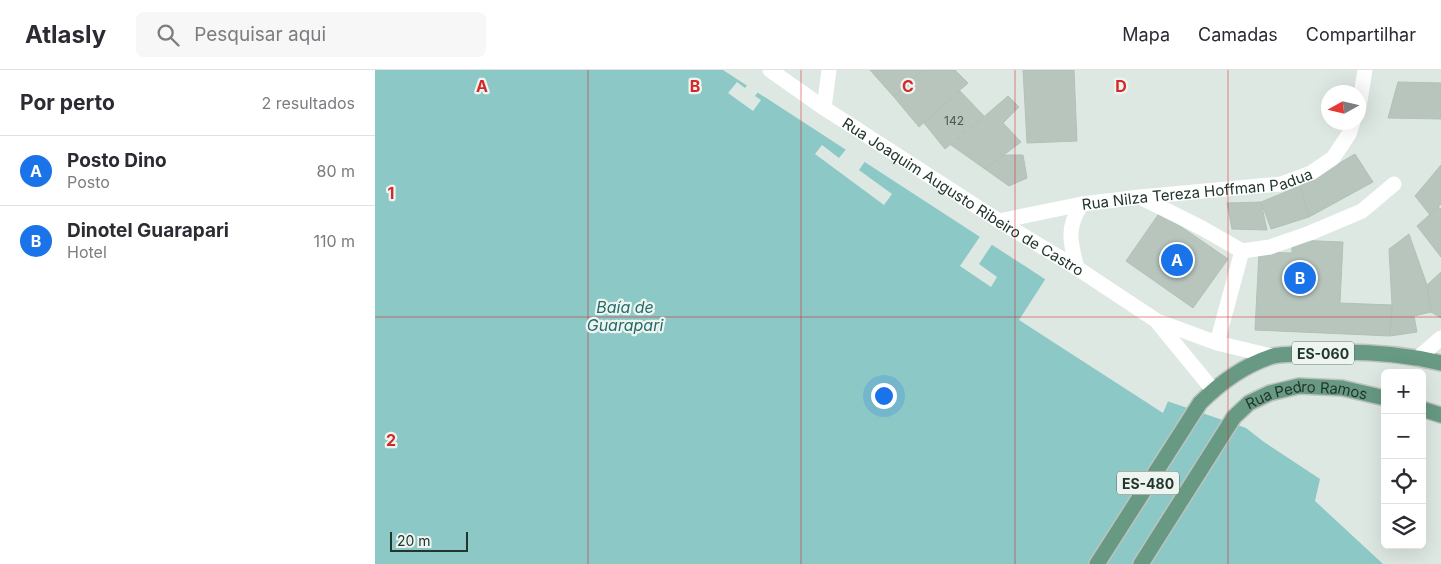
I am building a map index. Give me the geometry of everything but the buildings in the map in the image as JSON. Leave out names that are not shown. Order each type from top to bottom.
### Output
[{"type":"main road","name":"ES-060","points":[[1200,403],[1213,390],[1235,374],[1271,356],[1351,352],[1418,358],[1441,363]]},
{"type":"main road","name":"Rua Pedro Ramos","points":[[1234,417],[1249,403],[1271,393],[1299,386],[1342,388],[1381,397]]},
{"type":"main road","name":"ES-480","points":[[1097,564],[1200,403]]},
{"type":"main road","points":[[1426,410],[1441,415]]},
{"type":"main road","name":"ES-480","points":[[1141,564],[1234,417]]},
{"type":"street","name":"Rua Joaquim Augusto Ribeiro de Castro","points":[[770,70],[824,108],[999,221],[1077,268],[1157,321],[1217,343],[1271,356]]},
{"type":"street","points":[[824,108],[829,70]]},
{"type":"street","points":[[1363,85],[1365,70]]},
{"type":"street","name":"Rua Nilza Tereza Hoffman Padua","points":[[1077,268],[1073,252],[1071,227],[1075,215],[1082,204],[1281,184],[1311,173],[1333,158],[1350,130]]},
{"type":"street","points":[[1141,197],[1242,251],[1270,247],[1310,233],[1361,211],[1394,184]]},
{"type":"street","points":[[999,221],[1082,204]]},
{"type":"street","points":[[1217,343],[1242,251]]},
{"type":"street","name":"Rua Joaquim Augusto Ribeiro de Castro","points":[[1157,321],[1213,390]]},
{"type":"street","points":[[1418,358],[1441,338]]},
{"type":"water","name":"Baía de Guarapari","points":[[375,70],[723,70],[1057,287],[1036,320],[1167,401],[1246,428],[1320,479],[1315,501],[1383,564],[375,564]]},
{"type":"pier","points":[[737,82],[745,88],[748,84],[759,91],[755,96],[761,100],[753,111],[728,93]]},
{"type":"pier","points":[[822,145],[839,158],[847,148],[866,160],[859,170],[892,194],[884,205],[815,154]]},
{"type":"pier","points":[[981,235],[993,243],[979,264],[997,277],[991,287],[960,266]]},
{"type":"pier","points":[[1046,278],[1058,285],[1059,288],[1040,319],[1169,399],[1163,413],[1019,320]]},
{"type":"place","name":"Posto Dino","points":[[1177,260]]},
{"type":"place","name":"Dinotel Guarapari","points":[[1300,278]]}]
